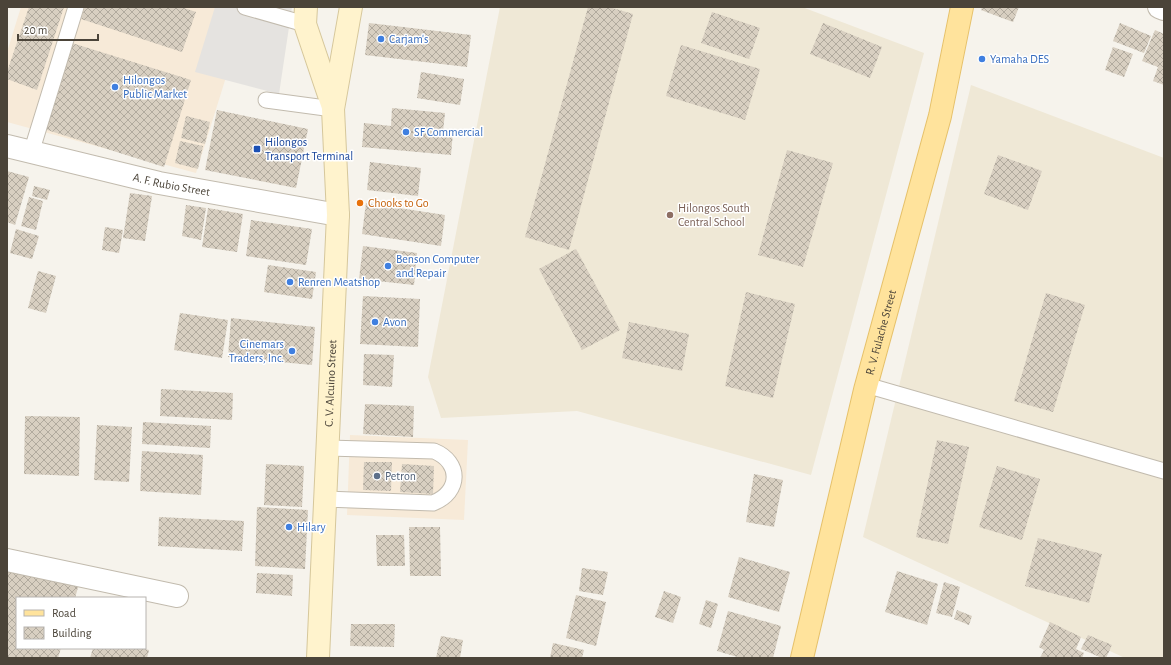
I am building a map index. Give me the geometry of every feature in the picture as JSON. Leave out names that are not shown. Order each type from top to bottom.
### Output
[{"type":"main road","name":"R. V. Fulache Street","points":[[802,658],[866,385],[940,116],[962,7]]},
{"type":"street","name":"C. V. Alcuino Street","points":[[318,658],[338,215],[333,109],[351,7]]},
{"type":"street","points":[[1159,7],[1164,9]]},
{"type":"street","name":"C. V. Alcuino Street","points":[[305,15],[333,109]]},
{"type":"street","name":"A. F. Rubio Street","points":[[7,146],[159,183],[338,215]]},
{"type":"street","points":[[7,560],[176,596]]},
{"type":"lane","points":[[31,153],[76,7]]},
{"type":"lane","points":[[245,7],[305,15]]},
{"type":"lane","points":[[266,100],[333,109]]},
{"type":"lane","points":[[866,385],[1164,471]]},
{"type":"lane","points":[[325,499],[433,503],[442,500],[448,493],[453,485],[454,476],[453,468],[448,460],[442,454],[434,451],[328,448]]},
{"type":"shaded area","name":"Hilongos Public Market","points":[[21,7],[248,7],[196,173],[7,122],[7,52]]},
{"type":"shaded area","points":[[215,7],[292,7],[279,94],[195,72]]},
{"type":"shaded area","name":"Hilongos South Central School","points":[[500,7],[802,7],[924,53],[811,475],[577,411],[441,418],[428,377]]},
{"type":"shaded area","points":[[971,85],[1164,158],[1164,658],[1125,658],[863,537]]},
{"type":"shaded area","points":[[350,435],[468,440],[464,520],[347,515]]},
{"type":"building","points":[[29,7],[64,7],[37,90],[7,79],[7,72]]},
{"type":"building","points":[[85,7],[181,7],[196,12],[182,52],[81,19]]},
{"type":"building","points":[[588,7],[609,7],[633,14],[569,250],[525,237]]},
{"type":"building","points":[[982,7],[1019,7],[1013,22],[981,10]]},
{"type":"building","points":[[712,12],[760,28],[749,59],[701,43]]},
{"type":"building","points":[[369,23],[471,35],[467,67],[365,55]]},
{"type":"building","points":[[823,23],[882,47],[870,78],[810,54]]},
{"type":"building","points":[[1120,23],[1151,36],[1144,53],[1113,41]]},
{"type":"building","points":[[1155,30],[1164,34],[1164,85],[1153,81],[1158,67],[1142,61]]},
{"type":"building","points":[[72,43],[191,80],[164,167],[44,129]]},
{"type":"building","points":[[681,45],[760,69],[745,120],[666,96]]},
{"type":"building","points":[[1113,47],[1133,54],[1124,77],[1105,70]]},
{"type":"building","points":[[421,72],[464,79],[460,105],[417,98]]},
{"type":"building","name":"SF Commercial","points":[[392,108],[445,113],[443,131],[453,132],[451,155],[362,147],[364,123],[391,126]]},
{"type":"building","name":"Hilongos Transport Terminal","points":[[217,110],[308,129],[296,188],[205,170]]},
{"type":"building","points":[[186,116],[210,122],[205,144],[181,138]]},
{"type":"building","points":[[180,141],[203,146],[198,169],[175,163]]},
{"type":"building","points":[[787,150],[833,163],[803,267],[758,255]]},
{"type":"building","points":[[998,155],[1042,171],[1028,210],[984,194]]},
{"type":"building","points":[[370,162],[421,168],[418,196],[367,190]]},
{"type":"building","points":[[7,171],[29,177],[15,225],[7,222]]},
{"type":"building","points":[[34,186],[50,190],[47,200],[32,196]]},
{"type":"building","points":[[130,193],[152,196],[145,241],[123,238]]},
{"type":"building","points":[[29,197],[43,201],[36,230],[21,226]]},
{"type":"building","points":[[366,203],[445,215],[441,246],[362,234]]},
{"type":"building","points":[[186,205],[206,208],[201,240],[182,236]]},
{"type":"building","points":[[208,208],[243,214],[237,252],[202,247]]},
{"type":"building","points":[[251,220],[312,229],[306,265],[246,256]]},
{"type":"building","points":[[105,227],[123,230],[119,253],[102,250]]},
{"type":"building","points":[[16,229],[39,236],[32,259],[10,253]]},
{"type":"building","name":"Benson Computer and Repair","points":[[363,246],[417,253],[414,285],[359,279]]},
{"type":"building","points":[[576,249],[620,330],[582,350],[539,269]]},
{"type":"building","name":"Renren Meatshop","points":[[268,265],[316,272],[312,299],[264,292]]},
{"type":"building","points":[[38,271],[56,276],[46,313],[28,308]]},
{"type":"building","points":[[746,292],[795,304],[773,398],[725,386]]},
{"type":"building","points":[[1046,293],[1085,305],[1053,412],[1014,401]]},
{"type":"building","points":[[363,296],[420,299],[418,347],[360,344]]},
{"type":"building","points":[[180,313],[228,320],[222,358],[174,350]]},
{"type":"building","points":[[231,318],[315,327],[312,365],[228,357]]},
{"type":"building","points":[[629,322],[689,334],[682,371],[622,358]]},
{"type":"building","points":[[364,354],[394,355],[392,387],[363,385]]},
{"type":"building","points":[[161,389],[233,393],[232,420],[160,416]]},
{"type":"building","points":[[365,404],[414,406],[413,437],[363,434]]},
{"type":"building","points":[[25,416],[80,417],[79,476],[24,474]]},
{"type":"building","points":[[143,422],[211,426],[210,448],[142,444]]},
{"type":"building","points":[[97,425],[132,427],[129,482],[94,480]]},
{"type":"building","points":[[937,440],[969,447],[948,544],[916,537]]},
{"type":"building","points":[[142,451],[203,455],[201,495],[140,491]]},
{"type":"building","name":"Petron","points":[[364,462],[392,462],[391,491],[363,490]]},
{"type":"building","points":[[266,464],[304,466],[302,507],[264,505]]},
{"type":"building","points":[[402,464],[434,466],[433,494],[400,492]]},
{"type":"building","points":[[997,466],[1040,479],[1022,540],[979,527]]},
{"type":"building","points":[[754,474],[783,480],[774,527],[746,522]]},
{"type":"building","points":[[257,507],[308,510],[305,569],[255,566]]},
{"type":"building","points":[[159,517],[244,521],[242,551],[158,546]]},
{"type":"building","points":[[409,527],[440,527],[441,576],[410,576]]},
{"type":"building","points":[[376,535],[404,535],[405,566],[377,566]]},
{"type":"building","points":[[1038,538],[1102,554],[1089,603],[1025,586]]},
{"type":"building","points":[[739,557],[790,572],[779,612],[728,597]]},
{"type":"building","points":[[7,566],[79,584],[75,597],[16,597],[16,649],[61,649],[58,658],[7,658]]},
{"type":"building","points":[[582,568],[608,572],[603,595],[579,591]]},
{"type":"building","points":[[897,571],[938,584],[927,625],[885,612]]},
{"type":"building","points":[[257,573],[293,575],[292,596],[256,593]]},
{"type":"building","points":[[944,582],[960,587],[952,617],[936,613]]},
{"type":"building","points":[[664,591],[681,597],[673,623],[655,617]]},
{"type":"building","points":[[576,595],[606,602],[596,646],[566,638]]},
{"type":"building","points":[[706,600],[718,604],[711,628],[699,624]]},
{"type":"building","points":[[957,610],[972,616],[969,625],[954,619]]},
{"type":"building","points":[[728,611],[781,626],[773,658],[741,658],[717,651]]},
{"type":"building","points":[[1050,622],[1081,637],[1076,649],[1084,653],[1082,658],[1040,658],[1044,650],[1039,647]]},
{"type":"building","points":[[351,624],[395,624],[394,647],[350,646]]},
{"type":"building","points":[[1088,635],[1112,645],[1106,658],[1102,658],[1081,649]]},
{"type":"building","points":[[441,636],[463,640],[460,658],[436,658]]},
{"type":"building","points":[[553,643],[584,650],[582,658],[550,658]]},
{"type":"building","points":[[93,649],[149,650],[147,658],[90,658]]},
{"type":"place","name":"Carjam's","points":[[381,39]]},
{"type":"place","name":"Yamaha DES","points":[[982,59]]},
{"type":"place","name":"Hilongos Public Market","points":[[115,87]]},
{"type":"place","name":"SF Commercial","points":[[406,132]]},
{"type":"place","name":"Hilongos Transport Terminal","points":[[257,149]]},
{"type":"place","name":"Chooks to Go","points":[[360,203]]},
{"type":"place","name":"Hilongos South Central School","points":[[670,215]]},
{"type":"place","name":"Benson Computer and Repair","points":[[388,266]]},
{"type":"place","name":"Renren Meatshop","points":[[290,282]]},
{"type":"place","name":"Avon","points":[[375,322]]},
{"type":"place","name":"Cinemars Traders, Inc.","points":[[292,351]]},
{"type":"place","name":"Petron","points":[[377,476]]},
{"type":"place","name":"Hilary","points":[[289,527]]}]
